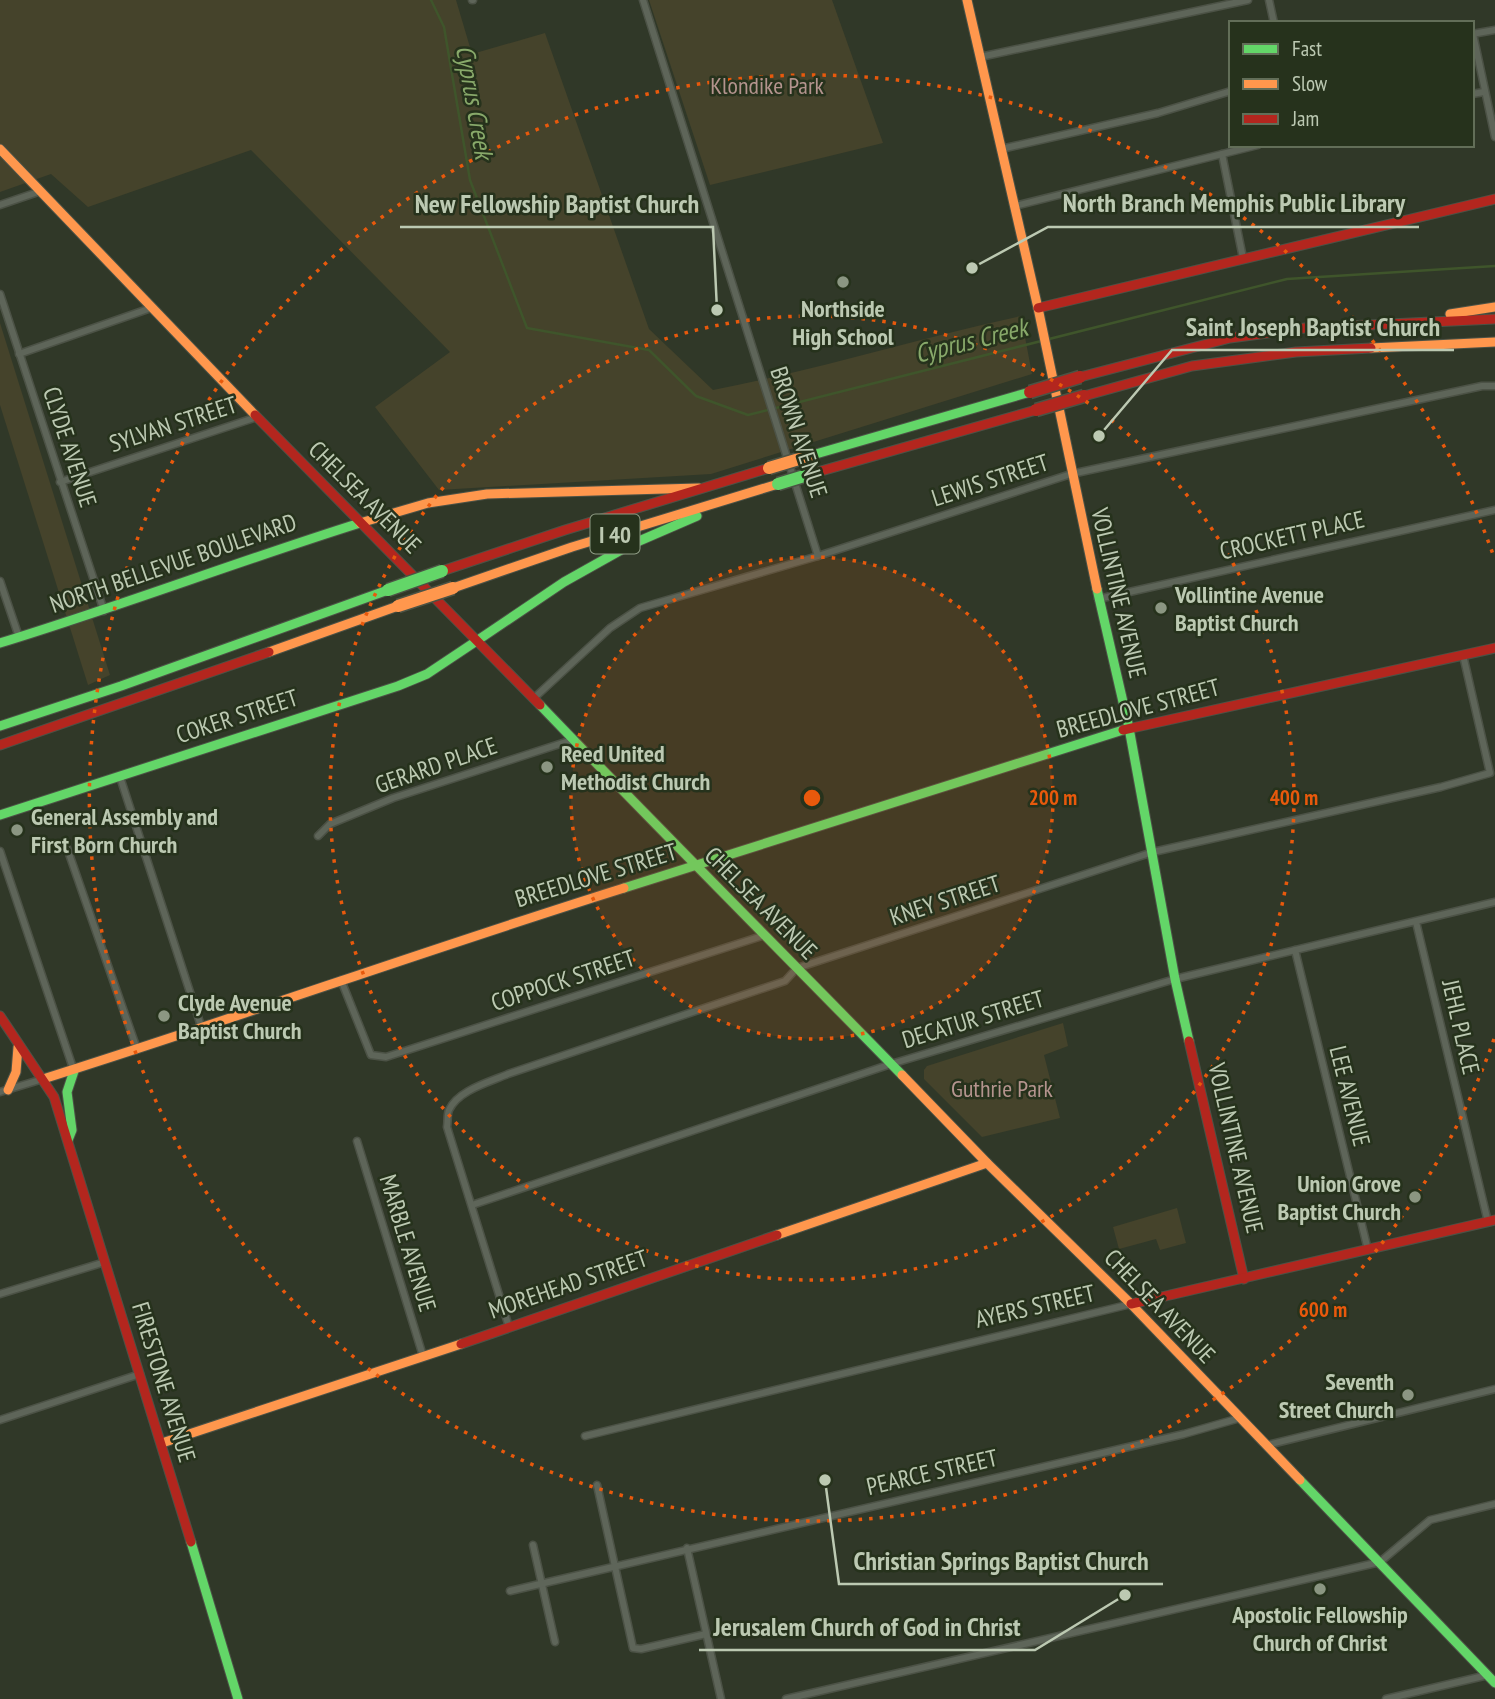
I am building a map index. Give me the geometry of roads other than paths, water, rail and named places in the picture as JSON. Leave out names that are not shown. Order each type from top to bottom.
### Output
[{"type":"main road","name":"VOLLINTINE AVENUE","points":[[967,0],[1038,308],[1098,599],[1129,728],[1175,979],[1244,1279]]},
{"type":"main road","name":"CHELSEA AVENUE","points":[[0,149],[151,309],[478,640],[694,866],[987,1163],[1131,1304],[1491,1679]]},
{"type":"main road","points":[[1038,308],[1495,199]]},
{"type":"main road","points":[[1398,322],[1495,307]]},
{"type":"main road","name":"I 40","points":[[0,726],[121,686],[442,571],[699,488],[1080,377],[1230,338],[1305,328],[1495,318]]},
{"type":"main road","name":"I 40","points":[[0,745],[572,547],[814,473],[1192,366],[1296,352],[1495,342]]},
{"type":"main road","name":"NORTH BELLEVUE BOULEVARD","points":[[0,643],[104,611],[271,551],[428,503],[487,494],[699,488]]},
{"type":"main road","name":"COKER STREET","points":[[0,815],[398,686],[427,674],[565,582],[630,545],[754,491]]},
{"type":"main road","name":"BREEDLOVE STREET","points":[[43,1079],[202,1030],[341,980],[1129,728],[1495,648]]},
{"type":"main road","name":"FIRESTONE AVENUE","points":[[0,1016],[18,1048],[54,1097],[162,1443],[238,1699]]},
{"type":"main road","points":[[4,1091],[16,1072],[18,1048]]},
{"type":"main road","points":[[68,1140],[72,1130],[67,1092],[74,1071]]},
{"type":"main road","name":"MOREHEAD STREET","points":[[162,1443],[327,1390],[987,1163]]},
{"type":"main road","name":"AYERS STREET","points":[[1131,1304],[1491,1221]]},
{"type":"street","name":"BROWN AVENUE","points":[[643,0],[818,556]]},
{"type":"street","points":[[980,57],[1248,0]]},
{"type":"street","points":[[1269,0],[1274,21]]},
{"type":"street","points":[[1474,34],[1495,30]]},
{"type":"street","points":[[1474,44],[1495,137]]},
{"type":"street","points":[[1001,149],[1158,113],[1229,92]]},
{"type":"street","points":[[1474,94],[1484,92]]},
{"type":"street","points":[[1014,206],[1250,147]]},
{"type":"street","points":[[1222,154],[1243,258]]},
{"type":"street","points":[[0,205],[41,191]]},
{"type":"street","name":"CLYDE AVENUE","points":[[0,294],[104,611]]},
{"type":"street","points":[[19,354],[151,309]]},
{"type":"street","name":"LEWIS STREET","points":[[533,699],[610,628],[640,608],[818,556],[1071,474],[1382,406],[1482,386],[1495,386]]},
{"type":"street","name":"SYLVAN STREET","points":[[60,482],[257,417]]},
{"type":"street","name":"CROCKETT PLACE","points":[[1098,599],[1495,510]]},
{"type":"street","points":[[0,581],[19,637]]},
{"type":"street","name":"KNEY STREET","points":[[472,1205],[447,1127],[449,1110],[460,1097],[477,1087],[508,1074],[785,981],[797,968],[1153,852],[1441,787],[1490,773],[1463,655]]},
{"type":"street","name":"GERARD PLACE","points":[[317,836],[330,824],[393,799],[572,740]]},
{"type":"street","points":[[120,777],[202,1030]]},
{"type":"street","points":[[67,848],[137,1049]]},
{"type":"street","points":[[0,851],[74,1071]]},
{"type":"street","name":"DECATUR STREET","points":[[472,1205],[891,1064],[1175,979],[1495,902]]},
{"type":"street","name":"JEHL PLACE","points":[[1416,922],[1491,1221]]},
{"type":"street","name":"COPPOCK STREET","points":[[341,980],[371,1055],[386,1057],[765,935]]},
{"type":"street","name":"LEE AVENUE","points":[[1295,950],[1368,1250]]},
{"type":"street","name":"BREEDLOVE STREET","points":[[4,1091],[43,1079]]},
{"type":"street","name":"MARBLE AVENUE","points":[[357,1141],[423,1356]]},
{"type":"street","points":[[472,1205],[509,1327]]},
{"type":"street","points":[[0,1294],[105,1262]]},
{"type":"street","name":"AYERS STREET","points":[[585,1436],[1131,1304]]},
{"type":"street","points":[[0,1420],[140,1374]]},
{"type":"street","points":[[1267,1445],[1495,1389]]},
{"type":"street","name":"PEARCE STREET","points":[[510,1591],[1184,1434],[1240,1418]]},
{"type":"street","points":[[597,1485],[634,1648],[641,1649],[706,1634]]},
{"type":"street","points":[[786,1699],[1380,1562],[1430,1520],[1495,1504]]},
{"type":"street","points":[[533,1545],[555,1643]]},
{"type":"street","points":[[687,1548],[720,1699]]},
{"type":"street","points":[[1386,1699],[1491,1679]]},
{"type":"waterway","name":"Cyprus Creek","points":[[431,0],[444,27],[470,180],[527,328],[649,350],[696,396],[748,415],[1287,279],[1495,266]]},
{"type":"place","name":"North Branch Memphis Public Library","points":[[972,268]]},
{"type":"place","name":"Northside High School","points":[[843,282]]},
{"type":"place","name":"New Fellowship Baptist Church","points":[[717,310]]},
{"type":"place","name":"Saint Joseph Baptist Church","points":[[1099,436]]},
{"type":"place","name":"Vollintine Avenue Baptist Church","points":[[1161,608]]},
{"type":"place","name":"Reed United Methodist Church","points":[[547,767]]},
{"type":"place","name":"General Assembly and First Born Church","points":[[17,830]]},
{"type":"place","name":"Clyde Avenue Baptist Church","points":[[164,1016]]},
{"type":"place","name":"Union Grove Baptist Church","points":[[1415,1197]]},
{"type":"place","name":"Seventh Street Church","points":[[1408,1395]]},
{"type":"place","name":"Christian Springs Baptist Church","points":[[825,1480]]},
{"type":"place","name":"Apostolic Fellowship Church of Christ","points":[[1320,1589]]},
{"type":"place","name":"Jerusalem Church of God in Christ","points":[[1125,1595]]},
{"type":"park label","name":"Klondike Park","points":[[767,85]]},
{"type":"park label","name":"Guthrie Park","points":[[1002,1088]]}]
